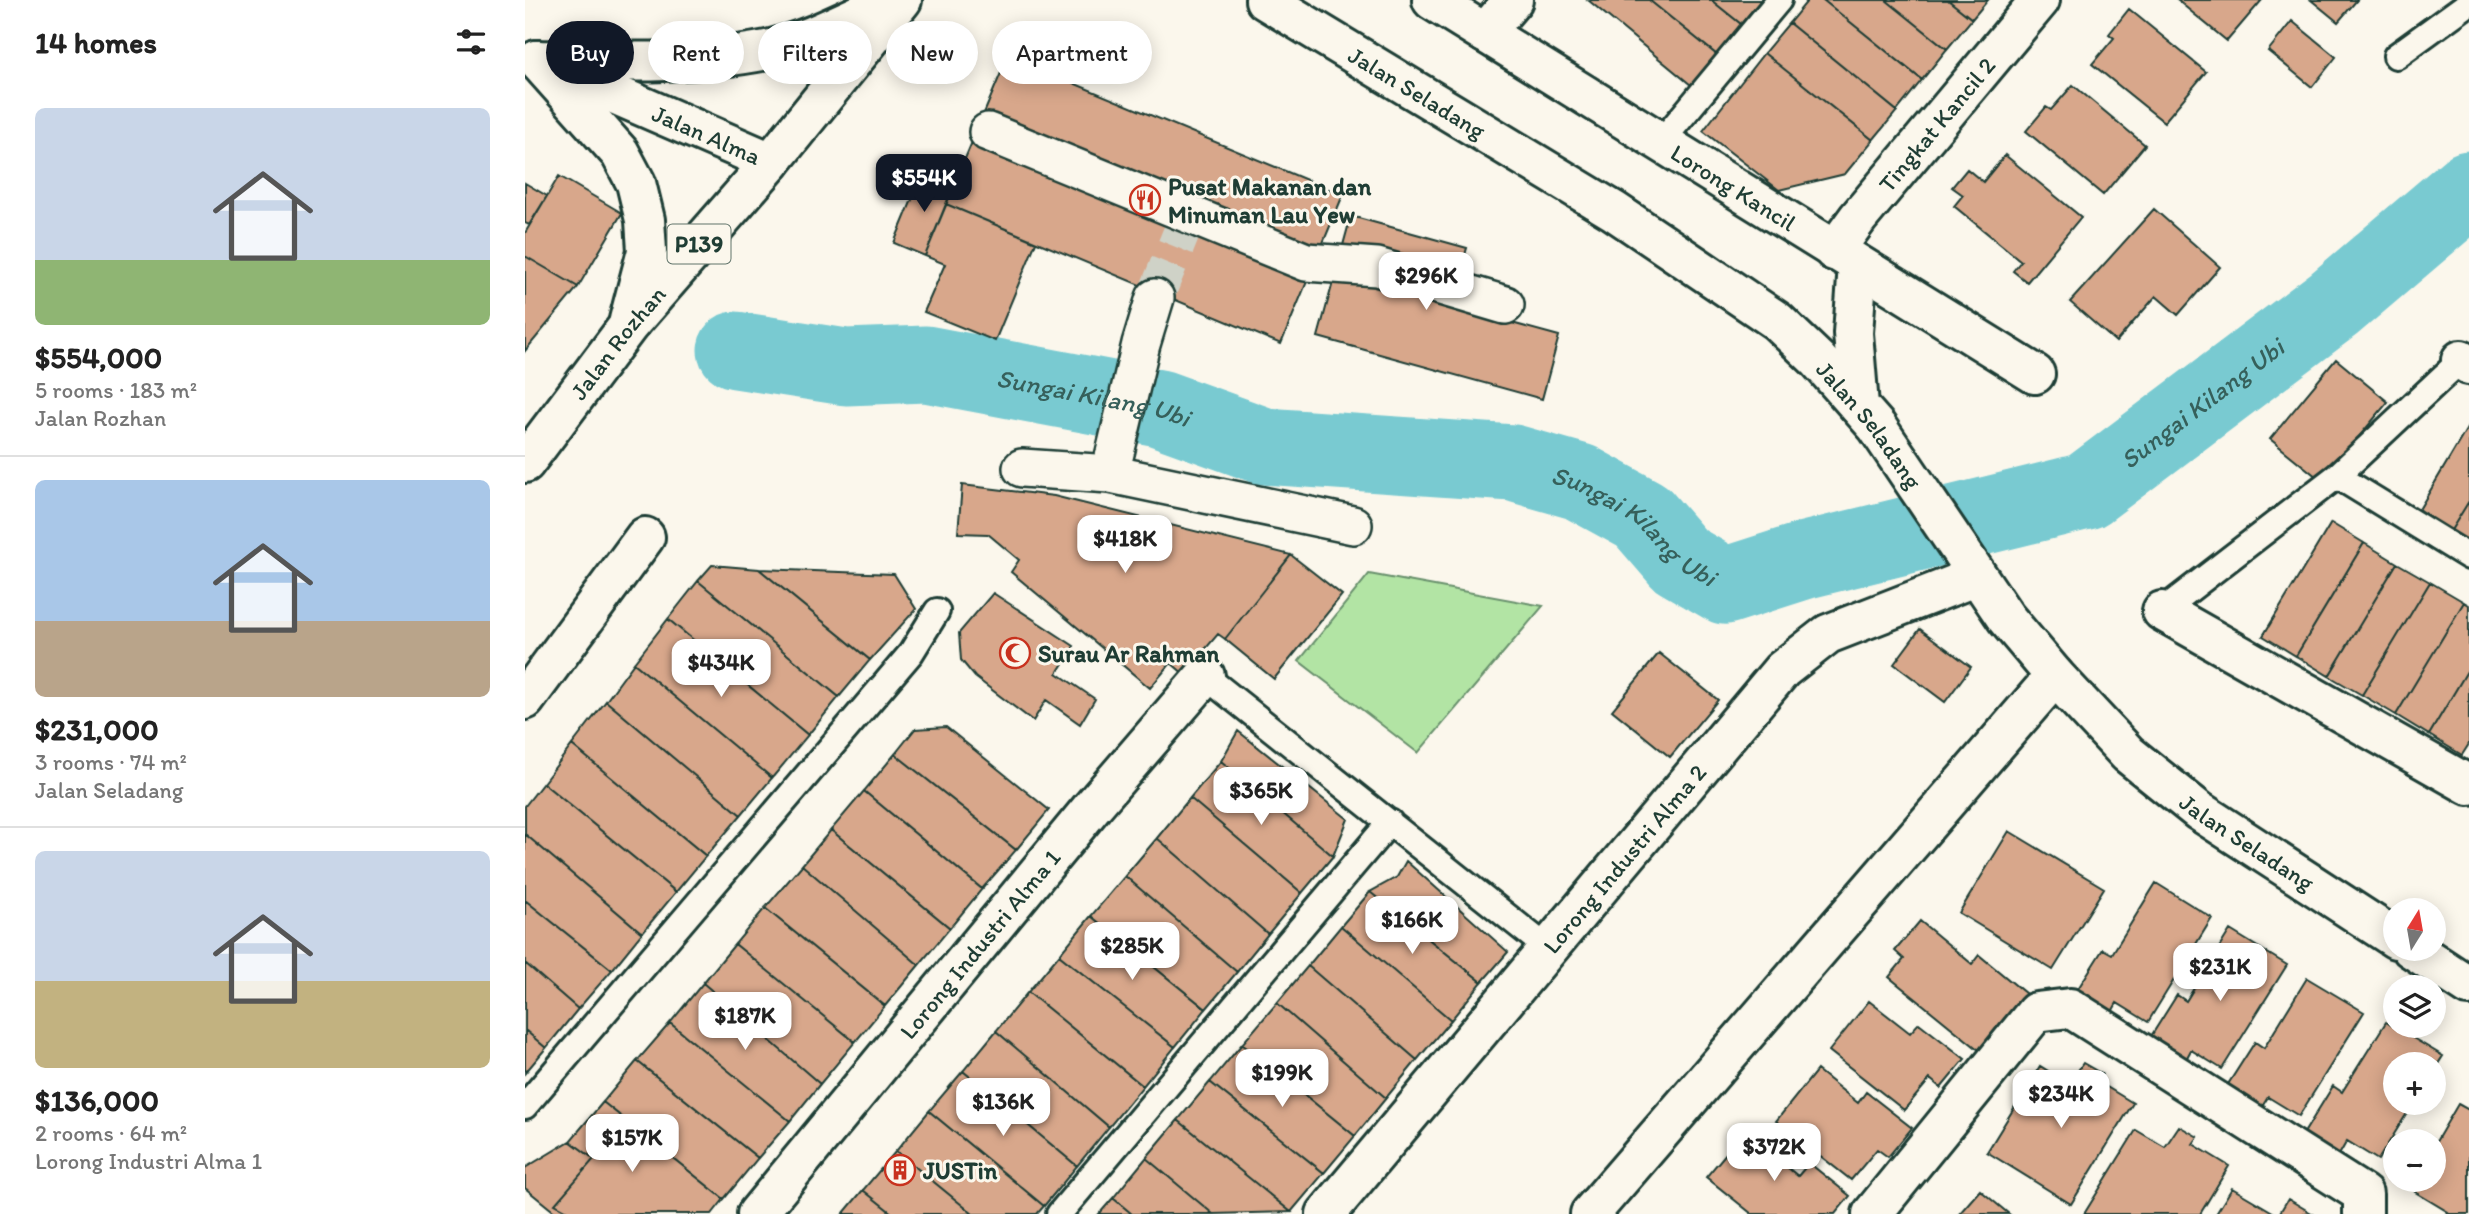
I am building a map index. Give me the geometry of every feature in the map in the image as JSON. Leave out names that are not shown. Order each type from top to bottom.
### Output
[{"type":"street","points":[[531,59],[642,63],[769,49],[811,35],[892,0]]},
{"type":"street","name":"Jalan Rozhan","points":[[525,463],[628,327],[771,162],[902,0]]},
{"type":"street","name":"Jalan Seladang","points":[[1265,0],[1603,204],[1692,261],[1777,321],[1818,360],[1868,416],[2006,618],[2055,676],[2128,754],[2199,811],[2383,931]]},
{"type":"street","name":"Lorong Kancil","points":[[1432,0],[2035,374]]},
{"type":"street","points":[[1485,33],[1513,0]]},
{"type":"street","name":"Tingkat Kancil 2","points":[[1846,258],[1858,218],[2040,0]]},
{"type":"street","points":[[531,59],[621,153],[636,183],[645,220],[647,251],[628,327]]},
{"type":"street","name":"Jalan Alma","points":[[531,59],[771,162]]},
{"type":"street","points":[[988,132],[1305,262],[1377,267],[1505,305]]},
{"type":"street","points":[[1846,258],[1853,333],[1868,416]]},
{"type":"street","points":[[1114,459],[1141,344],[1155,298]]},
{"type":"street","points":[[1022,468],[1114,459],[1353,525]]},
{"type":"street","points":[[525,700],[645,537]]},
{"type":"street","name":"Lorong Industri Alma 2","points":[[1326,1214],[1782,670],[1828,634],[1968,563]]},
{"type":"street","points":[[2162,611],[2469,785]]},
{"type":"street","name":"Lorong Industri Alma 1","points":[[757,1214],[1084,816],[1205,676]]},
{"type":"street","points":[[1590,1214],[2055,676]]},
{"type":"street","points":[[2431,961],[2469,986]]},
{"type":"street","points":[[1872,1214],[2036,1012],[2070,1008],[2363,1194],[2363,1214]]},
{"type":"lane","points":[[1661,142],[1779,0]]},
{"type":"lane","points":[[2396,56],[2469,3]]},
{"type":"lane","points":[[2162,611],[2337,476],[2465,363]]},
{"type":"lane","points":[[2337,476],[2469,557]]},
{"type":"lane","points":[[525,1106],[911,653],[937,611]]},
{"type":"lane","points":[[1205,676],[1547,948]]},
{"type":"lane","points":[[1059,1214],[1390,822]]},
{"type":"green space","points":[[1369,574],[1543,606],[1418,753],[1299,661]]},
{"type":"building","points":[[1588,0],[1649,0],[1717,55],[1691,85]]},
{"type":"building","points":[[1649,0],[1711,0],[1741,24],[1717,55]]},
{"type":"building","points":[[1711,0],[1761,0],[1741,24]]},
{"type":"building","points":[[1808,0],[1823,0],[1922,80],[1897,111],[1789,23]]},
{"type":"building","points":[[1823,0],[1886,0],[1947,49],[1922,80]]},
{"type":"building","points":[[1886,0],[1948,0],[1972,19],[1947,49]]},
{"type":"building","points":[[1948,0],[1988,0],[1972,19]]},
{"type":"building","points":[[2177,0],[2262,0],[2227,41]]},
{"type":"building","points":[[2311,0],[2357,0],[2338,22]]},
{"type":"building","points":[[2129,9],[2206,72],[2164,122],[2092,64],[2114,38],[2109,34]]},
{"type":"building","points":[[2292,21],[2336,57],[2312,87],[2268,51]]},
{"type":"building","points":[[1789,23],[1897,111],[1873,140],[1764,53]]},
{"type":"building","points":[[1764,53],[1873,140],[1845,174],[1779,190],[1703,131]]},
{"type":"building","name":"Pusat Makanan dan Minuman Lau Yew","points":[[996,84],[1075,84],[1343,195],[1281,344],[946,204]]},
{"type":"building","points":[[2073,85],[2145,145],[2103,195],[2026,131],[2046,107],[2051,110]]},
{"type":"building","points":[[2005,155],[2081,217],[2027,282],[2013,271],[2021,261],[1954,206],[1963,195],[1952,187],[1967,169],[1983,182]]},
{"type":"building","points":[[923,173],[954,186],[925,256],[894,243]]},
{"type":"building","points":[[559,176],[622,213],[578,287],[525,256],[525,233]]},
{"type":"building","points":[[525,183],[547,196],[529,225],[525,223]]},
{"type":"building","points":[[946,204],[1036,242],[995,341],[924,312],[945,264],[925,256]]},
{"type":"building","points":[[2154,209],[2220,267],[2178,315],[2156,296],[2116,342],[2070,302]]},
{"type":"building","points":[[1351,216],[1467,248],[1450,306],[1559,336],[1542,399],[1318,337]]},
{"type":"building","points":[[525,256],[578,287],[525,351]]},
{"type":"building","points":[[2336,359],[2388,402],[2322,481],[2270,439]]},
{"type":"building","points":[[2469,425],[2469,501],[2450,532],[2417,513]]},
{"type":"building","points":[[962,485],[1054,496],[1291,555],[1225,639],[1218,634],[1184,674],[1171,663],[1150,688],[1011,572],[1019,560],[988,534],[958,533]]},
{"type":"building","points":[[2469,501],[2469,543],[2450,532]]},
{"type":"building","points":[[2331,523],[2364,543],[2296,656],[2263,636]]},
{"type":"building","points":[[2364,543],[2397,563],[2329,676],[2296,656]]},
{"type":"building","points":[[1291,555],[1342,595],[1274,679],[1225,639]]},
{"type":"building","points":[[2397,563],[2430,582],[2362,695],[2329,676]]},
{"type":"building","points":[[712,565],[759,569],[870,660],[839,697],[698,581]]},
{"type":"building","points":[[759,569],[894,574],[916,609],[870,660]]},
{"type":"building","points":[[698,581],[839,697],[808,735],[668,619]]},
{"type":"building","points":[[2430,582],[2464,602],[2396,715],[2362,695]]},
{"type":"building","name":"Surau Ar Rahman","points":[[993,593],[1074,646],[1057,673],[1095,699],[1080,724],[1046,700],[1033,721],[975,677],[961,660],[959,633]]},
{"type":"building","points":[[2464,602],[2469,605],[2469,668],[2429,735],[2396,715]]},
{"type":"building","points":[[668,619],[808,735],[772,778],[634,663]]},
{"type":"building","points":[[1920,629],[1971,667],[1945,702],[1894,664]]},
{"type":"building","points":[[1659,653],[1718,700],[1670,757],[1612,710]]},
{"type":"building","points":[[634,663],[772,778],[741,815],[606,701]]},
{"type":"building","points":[[2469,668],[2469,744],[2462,755],[2429,735]]},
{"type":"building","points":[[606,701],[741,815],[706,856],[572,745]]},
{"type":"building","points":[[946,727],[1049,810],[1016,850],[895,754],[915,729]]},
{"type":"building","points":[[1238,731],[1348,819],[1333,856],[1221,761]]},
{"type":"building","points":[[572,745],[706,856],[676,892],[543,783]]},
{"type":"building","points":[[895,754],[1016,850],[982,889],[864,791]]},
{"type":"building","points":[[1221,761],[1333,856],[1302,893],[1190,798]]},
{"type":"building","points":[[543,783],[676,892],[642,933],[525,834],[525,806]]},
{"type":"building","points":[[864,791],[982,889],[950,928],[831,830]]},
{"type":"building","points":[[1190,798],[1302,893],[1268,934],[1157,838]]},
{"type":"building","points":[[831,830],[950,928],[919,965],[802,865]]},
{"type":"building","points":[[2009,831],[2104,888],[2053,970],[1959,913]]},
{"type":"building","points":[[525,834],[642,933],[612,970],[525,900]]},
{"type":"building","points":[[1157,838],[1268,934],[1237,972],[1125,876]]},
{"type":"building","points":[[1406,861],[1508,952],[1482,982],[1370,892],[1397,877]]},
{"type":"building","points":[[802,865],[919,965],[885,1006],[765,908]]},
{"type":"building","points":[[1125,876],[1237,972],[1206,1009],[1091,916]]},
{"type":"building","points":[[2156,883],[2212,918],[2148,1022],[2117,1003],[2109,1017],[2074,995],[2103,949],[2112,954]]},
{"type":"building","points":[[1370,892],[1482,982],[1451,1020],[1341,926]]},
{"type":"building","points":[[525,900],[612,970],[578,1009],[525,963]]},
{"type":"building","points":[[765,908],[885,1006],[855,1042],[735,944]]},
{"type":"building","points":[[1091,916],[1206,1009],[1175,1047],[1059,955]]},
{"type":"building","points":[[1920,921],[1972,964],[1979,955],[2026,994],[1979,1050],[1889,977],[1904,959],[1895,951]]},
{"type":"building","points":[[1341,926],[1451,1020],[1417,1060],[1308,966]]},
{"type":"building","points":[[2230,930],[2287,965],[2222,1069],[2191,1050],[2184,1063],[2148,1041],[2177,995],[2186,1001]]},
{"type":"building","points":[[735,944],[855,1042],[820,1084],[703,983]]},
{"type":"building","points":[[1059,955],[1175,1047],[1143,1086],[1028,992]]},
{"type":"building","points":[[525,963],[578,1009],[546,1048],[525,1030]]},
{"type":"building","points":[[1308,966],[1417,1060],[1386,1098],[1277,1003]]},
{"type":"building","points":[[2307,978],[2364,1012],[2299,1116],[2268,1097],[2260,1110],[2225,1089],[2255,1042],[2264,1048]]},
{"type":"building","points":[[703,983],[820,1084],[790,1121],[670,1023]]},
{"type":"building","points":[[1028,992],[1143,1086],[1109,1127],[996,1031]]},
{"type":"building","points":[[1869,1001],[1910,1033],[1919,1023],[1965,1059],[1941,1088],[1930,1079],[1904,1110],[1829,1051]]},
{"type":"building","points":[[1277,1003],[1386,1098],[1355,1136],[1242,1044]]},
{"type":"building","points":[[670,1023],[790,1121],[758,1158],[637,1061]]},
{"type":"building","points":[[2383,1027],[2383,1038],[2413,1038],[2436,1052],[2383,1052],[2383,1115],[2406,1115],[2397,1129],[2383,1129],[2383,1152],[2378,1160],[2347,1141],[2339,1155],[2304,1133],[2333,1086],[2342,1092]]},
{"type":"building","points":[[525,1030],[546,1048],[525,1073]]},
{"type":"building","points":[[996,1031],[1109,1127],[1077,1166],[963,1071]]},
{"type":"building","points":[[1242,1044],[1355,1136],[1324,1173],[1210,1082]]},
{"type":"building","points":[[637,1061],[758,1158],[724,1199],[603,1102]]},
{"type":"building","points":[[2083,1063],[2102,1074],[2097,1081],[2133,1103],[2071,1204],[1987,1152],[2040,1066],[2069,1084]]},
{"type":"building","points":[[1817,1070],[1858,1103],[1866,1092],[1912,1128],[1888,1157],[1877,1149],[1851,1180],[1776,1121]]},
{"type":"building","points":[[963,1071],[1077,1166],[1044,1206],[929,1111]]},
{"type":"building","points":[[1210,1082],[1324,1173],[1291,1212],[1178,1120]]},
{"type":"building","points":[[603,1102],[724,1199],[712,1214],[573,1214],[555,1204],[594,1159],[570,1141]]},
{"type":"building","points":[[2458,1104],[2469,1110],[2469,1214],[2447,1214],[2448,1212],[2415,1192],[2446,1192],[2446,1129],[2443,1129]]},
{"type":"building","points":[[929,1111],[1044,1206],[1037,1214],[973,1214],[896,1151]]},
{"type":"building","points":[[1178,1120],[1291,1212],[1213,1214],[1146,1158]]},
{"type":"building","points":[[2179,1126],[2198,1137],[2193,1144],[2229,1166],[2200,1214],[2084,1214],[2136,1130],[2165,1147]]},
{"type":"building","points":[[1744,1132],[1798,1176],[1809,1163],[1850,1196],[1835,1214],[1752,1214],[1706,1177]]},
{"type":"building","points":[[570,1141],[594,1159],[555,1204],[573,1214],[557,1214],[525,1188],[525,1168]]},
{"type":"building","name":"JUSTin","points":[[896,1151],[973,1214],[893,1214],[863,1190]]},
{"type":"building","points":[[1146,1158],[1213,1214],[1132,1214],[1113,1198]]},
{"type":"building","points":[[2232,1188],[2276,1214],[2216,1214]]},
{"type":"building","points":[[863,1190],[893,1214],[843,1214]]},
{"type":"building","points":[[1980,1190],[2009,1214],[1959,1214]]},
{"type":"building","points":[[1113,1198],[1132,1214],[1099,1214]]},
{"type":"building","points":[[2288,1199],[2313,1214],[2279,1214]]},
{"type":"waterway","name":"Sungai Kilang Ubi","points":[[736,350],[846,367],[926,364],[1159,408],[1264,446],[1513,463],[1580,482],[1642,516],[1680,560],[1725,586],[1806,560],[2086,491],[2334,304],[2469,189]]},
{"type":"tunnel","points":[[1155,298],[1189,214]]},
{"type":"place","name":"Pusat Makanan dan Minuman Lau Yew","points":[[1145,200]]},
{"type":"place","name":"Surau Ar Rahman","points":[[1015,653]]},
{"type":"place","name":"JUSTin","points":[[900,1170]]}]
